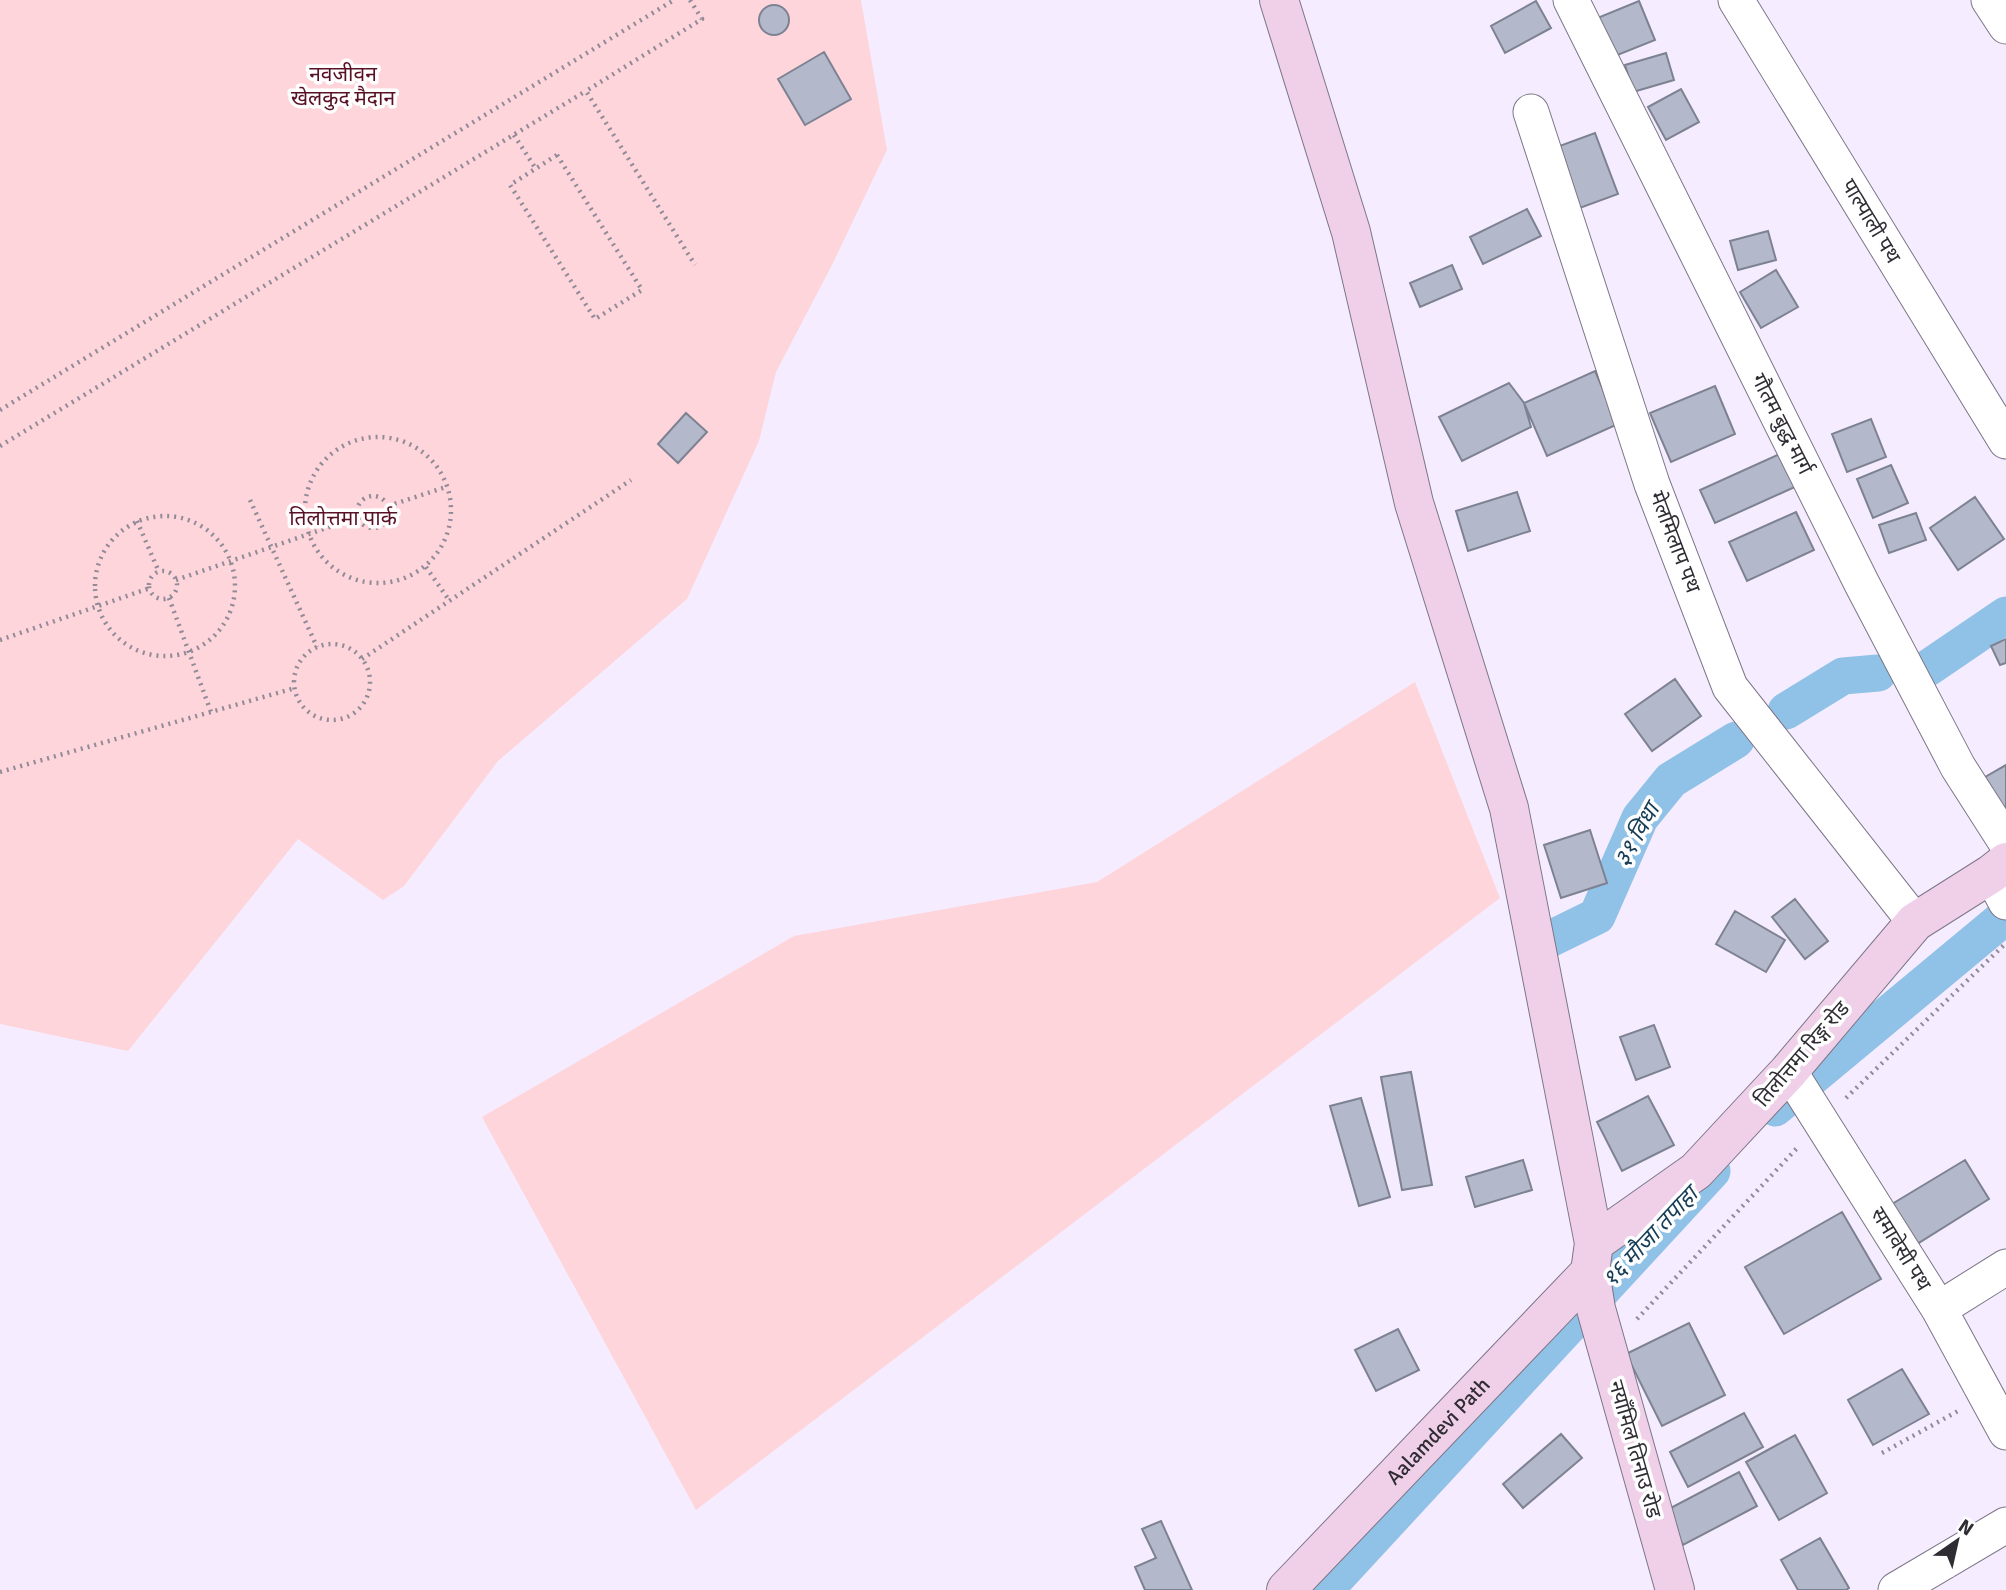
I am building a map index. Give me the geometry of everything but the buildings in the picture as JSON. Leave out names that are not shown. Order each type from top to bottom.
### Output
[{"type":"street","name":"नयाँमिल तिनाउ रोड","points":[[1279,0],[1351,232],[1415,503],[1508,808],[1593,1275],[1675,1590]]},
{"type":"street","name":"गौतम बुद्ध मार्ग","points":[[1571,0],[1862,584],[1958,767],[2002,870]]},
{"type":"street","name":"पाल्पाली पथ","points":[[1736,0],[2006,441]]},
{"type":"street","points":[[1989,0],[2006,26]]},
{"type":"street","name":"मेलमिलाप पथ","points":[[1531,112],[1652,484],[1730,687],[1915,922]]},
{"type":"street","name":"तिलोत्तमा रिङ्ग रोड","points":[[1593,1275],[1696,1171],[1789,1071],[1915,922],[2002,870]]},
{"type":"street","name":"समावेसी पथ","points":[[1789,1071],[1939,1309],[2006,1432]]},
{"type":"street","points":[[1939,1309],[2006,1267]]},
{"type":"street","name":"Aalamdevi Path","points":[[1286,1590],[1593,1275]]},
{"type":"street","points":[[1896,1590],[2006,1525]]},
{"type":"path","points":[[0,410],[674,0]]},
{"type":"path","points":[[0,446],[702,19],[690,0]]},
{"type":"path","points":[[586,91],[695,265]]},
{"type":"path","points":[[514,135],[536,169]]},
{"type":"path","points":[[557,155],[642,290],[595,319],[510,185],[536,169],[557,155]]},
{"type":"path","points":[[382,437],[407,443],[427,456],[442,476],[451,500],[450,524],[441,548],[426,566],[404,579],[381,584],[357,581],[336,571],[327,563],[308,534],[304,510],[308,486],[319,465],[336,450],[358,440],[382,437]]},
{"type":"path","points":[[362,659],[631,480]]},
{"type":"path","points":[[388,506],[446,487]]},
{"type":"path","points":[[369,496],[383,499],[388,506],[387,519],[380,527],[364,525],[358,517],[358,506],[369,496]]},
{"type":"path","points":[[250,500],[317,647]]},
{"type":"path","points":[[159,515],[182,517],[202,526],[220,542],[230,561],[236,584],[233,606],[223,626],[208,643],[191,652],[162,657],[139,652],[118,640],[103,621],[97,606],[94,575],[102,552],[117,533],[137,521],[159,515]]},
{"type":"path","points":[[176,580],[358,517]]},
{"type":"path","points":[[137,521],[159,572]]},
{"type":"path","points":[[426,566],[449,601]]},
{"type":"path","points":[[159,572],[168,572],[176,580],[176,591],[169,598],[156,597],[150,588],[152,577],[159,572]]},
{"type":"path","points":[[0,639],[150,588]]},
{"type":"path","points":[[169,598],[211,712]]},
{"type":"path","points":[[329,644],[353,650],[368,670],[369,694],[353,714],[342,719],[317,717],[299,700],[295,688],[299,663],[317,647],[329,644]]},
{"type":"path","points":[[0,772],[295,688]]},
{"type":"path","points":[[1882,1453],[1986,1396]]},
{"type":"green space","name":"तिलोत्तमा पार्क","points":[[0,0],[861,0],[887,150],[832,265],[776,372],[759,441],[687,599],[498,761],[404,886],[383,900],[298,839],[128,1051],[0,1024]]},
{"type":"green space","points":[[1415,682],[1500,898],[696,1510],[482,1117],[794,936],[1097,882]]},
{"type":"waterway","name":"३१ विधा","points":[[1928,668],[2006,615]]},
{"type":"waterway","name":"३१ विधा","points":[[1786,711],[1843,676],[1878,673]]},
{"type":"waterway","name":"३१ विधा","points":[[1550,939],[1597,916],[1640,818],[1671,780],[1736,740]]},
{"type":"waterway","name":"१६ मौजा तपाहा","points":[[1775,1108],[2006,916]]},
{"type":"waterway","name":"१६ मौजा तपाहा","points":[[1325,1590],[1712,1171]]},
{"type":"park label","name":"नवजीवन खेलकुद मैदान","points":[[343,86]]}]
